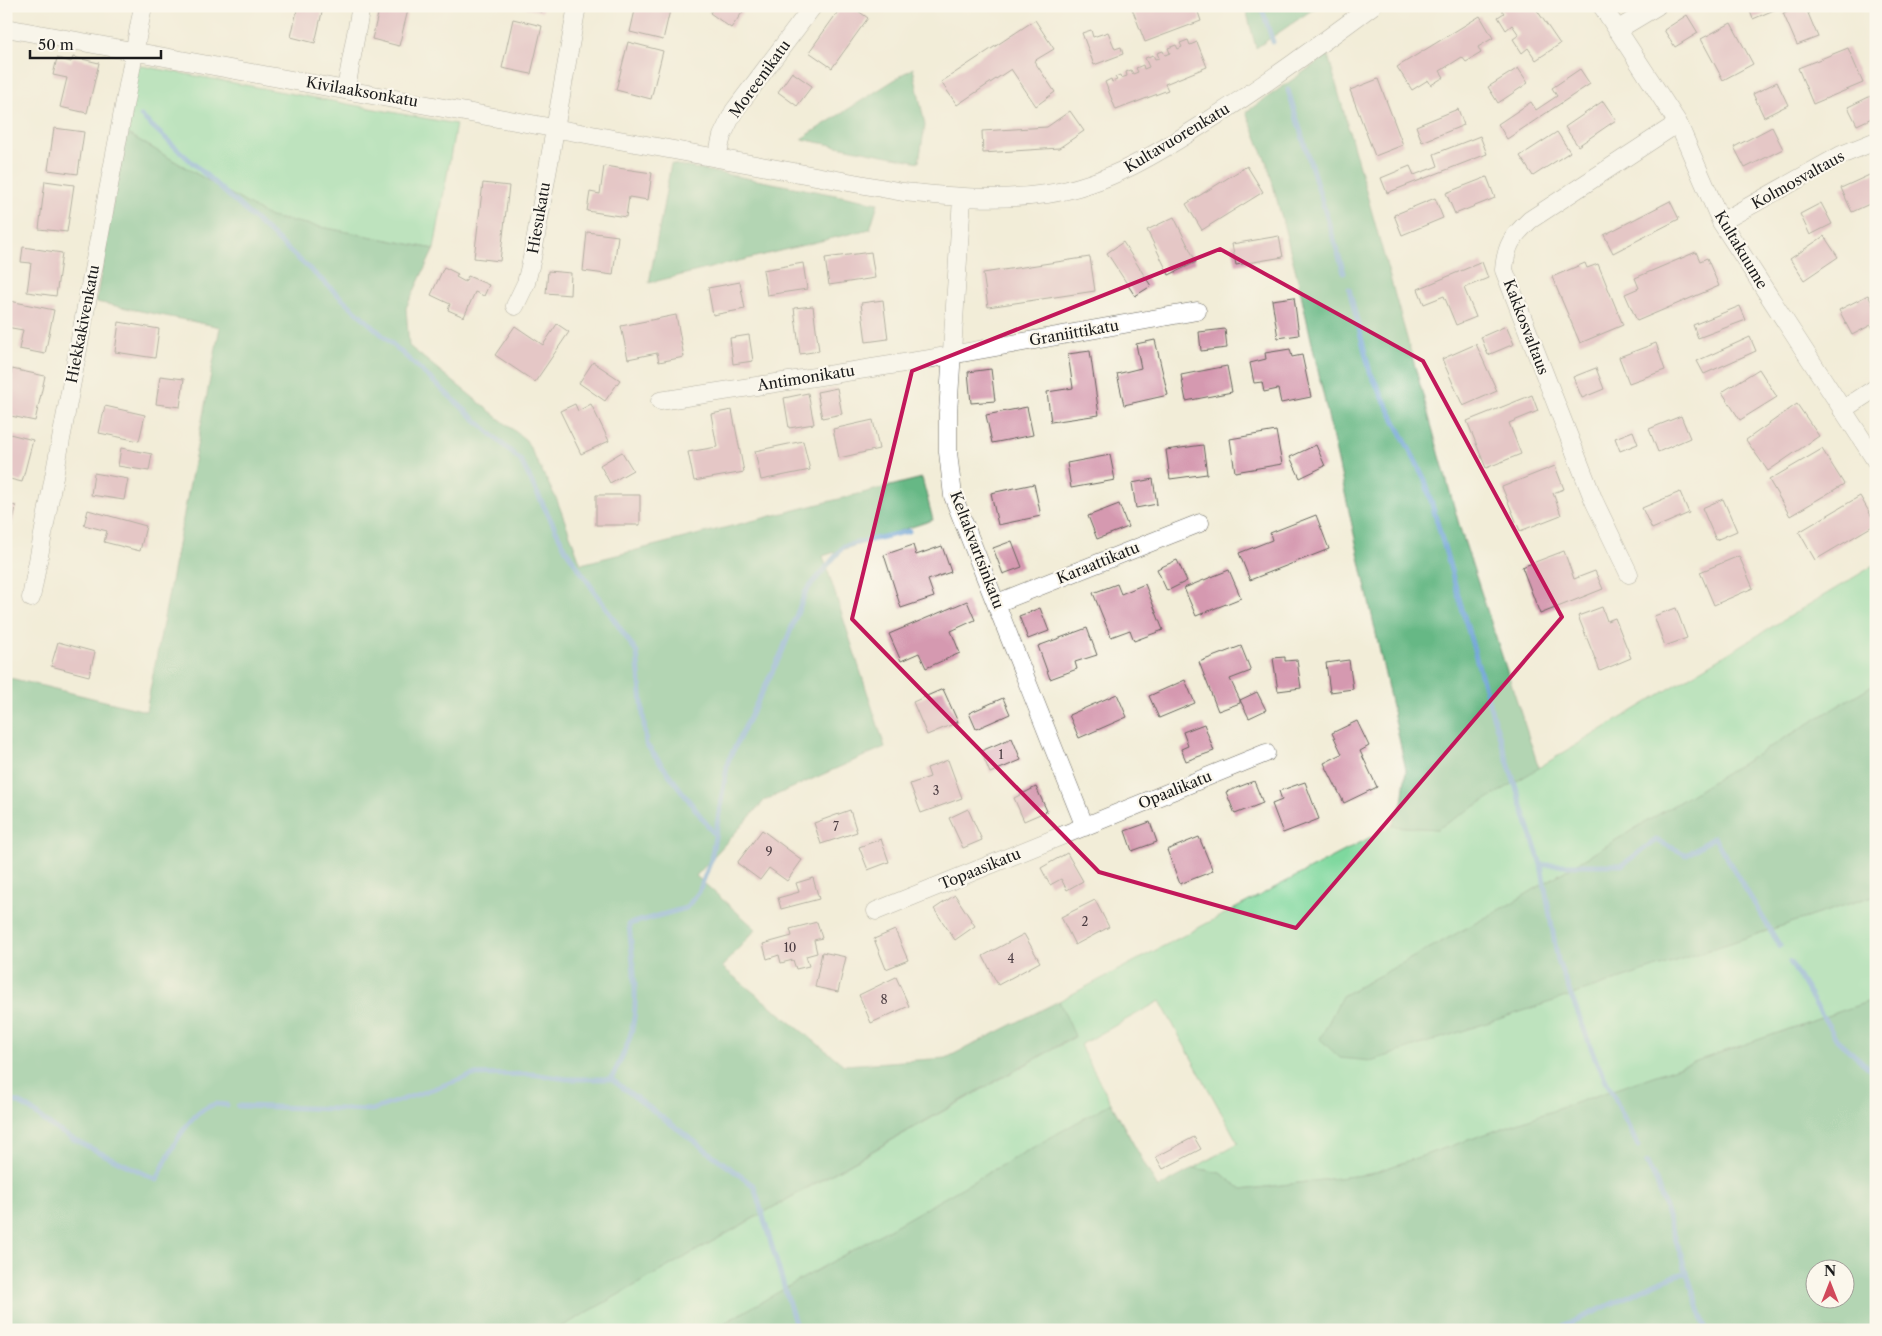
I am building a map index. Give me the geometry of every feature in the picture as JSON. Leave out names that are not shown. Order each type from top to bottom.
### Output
[{"type":"street","name":"Hiekkakivenkatu","points":[[31,598],[143,6]]},
{"type":"street","points":[[346,89],[361,6]]},
{"type":"street","name":"Hiesukatu","points":[[515,306],[526,283],[532,258],[577,6]]},
{"type":"street","name":"Moreenikatu","points":[[717,158],[722,136],[734,111],[813,6]]},
{"type":"street","name":"Kultavuorenkatu","points":[[717,158],[903,192],[962,198],[996,199],[1048,194],[1127,170],[1173,144],[1254,91],[1372,6]]},
{"type":"street","name":"Kultakuume","points":[[1602,6],[1678,123],[1721,222],[1876,461]]},
{"type":"street","points":[[1617,30],[1657,6]]},
{"type":"street","name":"Kivilaaksonkatu","points":[[6,28],[135,50],[717,158]]},
{"type":"street","name":"Kakkosvaltaus","points":[[1629,574],[1594,501],[1504,270],[1506,252],[1515,234],[1530,220],[1678,123]]},
{"type":"street","name":"Kolmosvaltaus","points":[[1721,222],[1840,154],[1876,141]]},
{"type":"street","name":"Keltakvartsinkatu","points":[[962,198],[948,413],[948,452],[953,496],[997,603],[1084,827]]},
{"type":"street","name":"Graniittikatu","points":[[952,355],[1197,311]]},
{"type":"street","name":"Antimonikatu","points":[[660,402],[952,355]]},
{"type":"street","points":[[1842,410],[1876,388]]},
{"type":"street","name":"Karaattikatu","points":[[997,603],[1200,523]]},
{"type":"street","name":"Opaalikatu","points":[[1084,827],[1266,753]]},
{"type":"street","name":"Topaasikatu","points":[[876,912],[1084,827]]},
{"type":"highlighted area","points":[[1220,249],[1423,361],[1562,617],[1296,928],[1099,872],[852,619],[912,371]]},
{"type":"green space","points":[[1245,6],[1318,6],[1256,48]]},
{"type":"green space","points":[[1328,55],[1460,528],[1539,768],[1437,829],[1392,826],[1402,803],[1406,770],[1298,280],[1268,166],[1246,112]]},
{"type":"green space","points":[[137,65],[456,124],[434,249],[270,217],[125,132]]},
{"type":"green space","points":[[913,68],[925,125],[919,162],[801,139]]},
{"type":"green space","points":[[125,132],[270,217],[434,249],[406,308],[409,346],[526,440],[557,500],[581,564],[922,478],[933,520],[823,556],[885,747],[765,800],[696,876],[756,929],[722,967],[844,1065],[946,1058],[1059,1001],[1075,1036],[556,1330],[6,1330],[6,677],[146,711],[220,327],[96,302]]},
{"type":"green space","points":[[671,164],[878,203],[870,229],[649,283]]},
{"type":"green space","points":[[1876,564],[1876,683],[1505,907],[1342,996],[1371,1061],[1876,895],[1876,999],[1370,1174],[1242,1190],[1221,1173],[1194,1168],[1238,1143],[1160,1001],[1080,1045],[1111,1103],[712,1330],[556,1330],[1075,1037],[1059,1001],[1392,826],[1437,829]]},
{"type":"green space","points":[[1876,683],[1876,895],[1371,1061],[1340,1058],[1320,1039],[1342,996],[1505,907]]},
{"type":"green space","points":[[1876,999],[1876,1330],[712,1330],[1111,1103],[1158,1188],[1194,1168],[1221,1173],[1242,1190],[1370,1174]]},
{"type":"building","points":[[298,6],[323,8],[315,43],[291,37]]},
{"type":"building","points":[[380,6],[409,6],[399,46],[372,39]]},
{"type":"building","points":[[518,6],[543,6],[542,12]]},
{"type":"building","points":[[636,6],[671,6],[663,40],[630,32]]},
{"type":"building","points":[[715,6],[747,6],[731,28],[710,13]]},
{"type":"building","points":[[842,6],[851,6],[868,18],[832,68],[809,52]]},
{"type":"building","points":[[1131,6],[1196,6],[1201,21],[1145,42]]},
{"type":"building","points":[[1499,6],[1534,6],[1560,44],[1536,60],[1528,48],[1522,53],[1513,39],[1519,35],[1512,25],[1506,30],[1498,17],[1504,13]]},
{"type":"building","points":[[1748,6],[1783,6],[1753,19]]},
{"type":"building","points":[[1800,6],[1805,6],[1818,37],[1797,45],[1783,13]]},
{"type":"building","points":[[1687,15],[1698,33],[1675,47],[1664,30]]},
{"type":"building","points":[[1480,16],[1493,38],[1478,47],[1481,53],[1466,62],[1462,57],[1440,71],[1444,77],[1431,85],[1428,80],[1412,90],[1397,67]]},
{"type":"building","points":[[513,19],[542,26],[531,74],[502,68]]},
{"type":"building","points":[[1035,20],[1054,49],[1034,61],[1055,92],[1036,106],[1011,69],[957,105],[941,82]]},
{"type":"building","points":[[1731,23],[1753,64],[1723,80],[1701,39]]},
{"type":"building","points":[[1091,30],[1093,37],[1108,32],[1115,49],[1121,47],[1123,54],[1094,65],[1082,33]]},
{"type":"building","points":[[1188,40],[1190,45],[1197,42],[1207,67],[1165,84],[1168,90],[1116,110],[1105,82],[1111,79],[1112,82],[1117,80],[1115,77],[1120,75],[1121,78],[1127,76],[1126,72],[1131,70],[1133,74],[1138,72],[1136,68],[1143,65],[1144,69],[1149,67],[1145,58],[1153,55],[1155,59],[1159,58],[1157,53],[1163,51],[1165,55],[1170,53],[1168,48],[1176,45],[1178,49],[1182,47],[1180,43]]},
{"type":"building","points":[[628,42],[663,51],[651,99],[616,90]]},
{"type":"building","points":[[1848,48],[1863,83],[1813,104],[1798,68]]},
{"type":"building","points":[[73,57],[99,63],[87,113],[60,107],[67,78],[53,75],[57,58],[71,62]]},
{"type":"building","points":[[1518,68],[1528,83],[1498,103],[1488,87]]},
{"type":"building","points":[[1580,69],[1590,84],[1507,139],[1498,124],[1531,102],[1536,110],[1557,96],[1552,88]]},
{"type":"building","points":[[792,72],[812,86],[797,106],[778,92]]},
{"type":"building","points":[[1378,79],[1403,145],[1375,156],[1350,90]]},
{"type":"building","points":[[1777,82],[1788,105],[1764,117],[1753,94]]},
{"type":"building","points":[[1873,95],[1876,100],[1876,116],[1857,125],[1848,107]]},
{"type":"building","points":[[1603,101],[1616,120],[1578,146],[1565,127]]},
{"type":"building","points":[[1458,109],[1464,125],[1422,142],[1416,126]]},
{"type":"building","points":[[1070,111],[1084,131],[1059,148],[983,153],[982,131],[1047,127]]},
{"type":"building","points":[[1772,127],[1783,149],[1745,168],[1734,147]]},
{"type":"building","points":[[54,128],[84,132],[78,174],[48,170]]},
{"type":"building","points":[[1557,132],[1570,152],[1533,176],[1520,156]]},
{"type":"building","points":[[1480,136],[1487,154],[1387,193],[1381,178],[1410,166],[1414,175],[1438,166],[1434,154]]},
{"type":"building","points":[[604,166],[652,173],[648,200],[629,197],[626,217],[587,211],[590,192],[600,194]]},
{"type":"building","points":[[1247,166],[1263,192],[1202,230],[1186,204]]},
{"type":"building","points":[[1876,172],[1876,201],[1852,212],[1841,188]]},
{"type":"building","points":[[1487,177],[1495,198],[1455,214],[1446,193]]},
{"type":"building","points":[[45,181],[74,185],[67,232],[39,229]]},
{"type":"building","points":[[483,183],[509,186],[500,261],[474,258]]},
{"type":"building","points":[[1435,198],[1443,218],[1402,235],[1394,215]]},
{"type":"building","points":[[1670,201],[1679,219],[1613,253],[1604,235]]},
{"type":"building","points":[[1821,203],[1832,224],[1810,235],[1800,214]]},
{"type":"building","points":[[1174,217],[1196,262],[1169,275],[1147,230]]},
{"type":"building","points":[[587,232],[618,236],[613,275],[583,271]]},
{"type":"building","points":[[1279,236],[1283,257],[1236,265],[1232,244]]},
{"type":"building","points":[[1824,236],[1838,257],[1804,280],[1790,259]]},
{"type":"building","points":[[1123,242],[1151,286],[1135,296],[1107,253]]},
{"type":"building","points":[[23,247],[62,253],[56,296],[27,292],[31,263],[21,262]]},
{"type":"building","points":[[871,252],[875,278],[829,285],[825,258]]},
{"type":"building","points":[[1696,252],[1700,261],[1707,258],[1719,286],[1637,321],[1625,294],[1639,288],[1635,278]]},
{"type":"building","points":[[1090,257],[1095,291],[988,307],[983,273]]},
{"type":"building","points":[[1482,262],[1488,278],[1464,288],[1476,317],[1456,325],[1444,296],[1424,304],[1418,289]]},
{"type":"building","points":[[803,263],[807,289],[767,295],[763,270]]},
{"type":"building","points":[[1585,263],[1587,268],[1598,264],[1623,325],[1580,343],[1552,277]]},
{"type":"building","points":[[444,267],[458,274],[456,277],[465,282],[468,276],[489,285],[484,296],[475,292],[464,317],[448,310],[450,304],[431,295]]},
{"type":"building","points":[[548,271],[571,273],[570,295],[546,293]]},
{"type":"building","points":[[740,282],[745,309],[713,315],[708,288]]},
{"type":"building","points":[[1868,295],[1876,311],[1876,334],[1871,325],[1852,335],[1839,310]]},
{"type":"building","points":[[1294,297],[1299,335],[1278,338],[1272,300]]},
{"type":"building","points":[[883,300],[888,339],[866,342],[861,303]]},
{"type":"building","points":[[10,301],[54,310],[45,354],[19,349],[23,330],[6,327]]},
{"type":"building","points":[[813,306],[819,351],[800,354],[794,308]]},
{"type":"building","points":[[1740,306],[1746,320],[1698,338],[1693,325]]},
{"type":"building","points":[[676,315],[684,357],[659,362],[657,353],[628,359],[621,326]]},
{"type":"building","points":[[119,322],[159,329],[155,358],[115,352]]},
{"type":"building","points":[[557,324],[569,332],[535,382],[495,355],[515,326],[543,345]]},
{"type":"building","points":[[1506,326],[1514,344],[1488,355],[1481,337]]},
{"type":"building","points":[[1225,329],[1227,348],[1201,351],[1199,332]]},
{"type":"building","points":[[749,335],[753,361],[733,364],[730,338]]},
{"type":"building","points":[[1750,337],[1756,351],[1704,374],[1697,361]]},
{"type":"building","points":[[1155,340],[1168,395],[1124,405],[1117,374],[1141,368],[1136,344]]},
{"type":"building","points":[[1656,343],[1665,370],[1629,383],[1619,357]]},
{"type":"building","points":[[1476,344],[1497,391],[1463,406],[1442,359]]},
{"type":"building","points":[[1290,349],[1292,357],[1302,355],[1311,397],[1281,403],[1278,389],[1264,392],[1262,382],[1254,383],[1250,363],[1266,359],[1265,353]]},
{"type":"building","points":[[1090,351],[1099,415],[1051,422],[1047,392],[1073,388],[1068,354]]},
{"type":"building","points":[[593,362],[620,380],[605,401],[579,383]]},
{"type":"building","points":[[1227,366],[1232,392],[1186,401],[1181,375]]},
{"type":"building","points":[[1596,368],[1604,389],[1582,398],[1573,377]]},
{"type":"building","points":[[12,369],[45,376],[35,421],[6,415],[6,397]]},
{"type":"building","points":[[991,369],[995,401],[971,403],[968,372]]},
{"type":"building","points":[[1759,369],[1777,397],[1740,420],[1722,392]]},
{"type":"building","points":[[160,376],[184,379],[180,407],[156,404]]},
{"type":"building","points":[[837,388],[842,414],[822,418],[817,392]]},
{"type":"building","points":[[808,393],[814,424],[789,428],[784,398]]},
{"type":"building","points":[[1532,395],[1538,411],[1509,423],[1521,454],[1486,468],[1467,421]]},
{"type":"building","points":[[575,404],[578,411],[591,404],[609,441],[581,454],[560,411]]},
{"type":"building","points":[[1797,404],[1819,436],[1768,471],[1746,440]]},
{"type":"building","points":[[105,406],[145,415],[139,441],[99,433]]},
{"type":"building","points":[[1027,407],[1033,435],[992,443],[986,415]]},
{"type":"building","points":[[732,410],[744,472],[694,481],[688,452],[717,447],[711,414]]},
{"type":"building","points":[[1681,416],[1690,438],[1658,452],[1649,429]]},
{"type":"building","points":[[873,420],[879,449],[839,458],[833,429]]},
{"type":"building","points":[[1276,431],[1282,464],[1235,472],[1230,439]]},
{"type":"building","points":[[1633,431],[1638,444],[1620,451],[1615,438]]},
{"type":"building","points":[[6,433],[33,440],[22,482],[6,478]]},
{"type":"building","points":[[803,441],[810,470],[761,480],[755,451]]},
{"type":"building","points":[[1203,445],[1207,474],[1170,479],[1166,450]]},
{"type":"building","points":[[1316,445],[1325,466],[1300,478],[1290,457]]},
{"type":"building","points":[[121,448],[152,454],[149,471],[118,466]]},
{"type":"building","points":[[1822,449],[1844,484],[1790,516],[1769,480]]},
{"type":"building","points":[[622,452],[633,470],[610,483],[600,465]]},
{"type":"building","points":[[1110,455],[1115,480],[1071,488],[1067,463]]},
{"type":"building","points":[[1555,466],[1564,489],[1553,493],[1561,515],[1520,531],[1502,487]]},
{"type":"building","points":[[94,473],[128,479],[124,500],[91,495]]},
{"type":"building","points":[[1153,479],[1157,504],[1136,508],[1132,483]]},
{"type":"building","points":[[1034,484],[1041,516],[998,525],[991,493]]},
{"type":"building","points":[[1680,492],[1689,513],[1652,529],[1642,508]]},
{"type":"building","points":[[596,495],[640,495],[640,525],[596,525]]},
{"type":"building","points":[[1860,496],[1876,524],[1815,560],[1799,532]]},
{"type":"building","points":[[1723,499],[1737,531],[1716,540],[1702,508]]},
{"type":"building","points":[[6,504],[16,506],[9,540],[6,539]]},
{"type":"building","points":[[1119,504],[1128,527],[1097,539],[1088,516]]},
{"type":"building","points":[[88,510],[146,526],[140,551],[104,542],[107,531],[84,525]]},
{"type":"building","points":[[1316,515],[1329,549],[1250,580],[1239,553],[1272,540],[1270,533]]},
{"type":"building","points":[[1012,541],[1022,567],[1003,574],[993,548]]},
{"type":"building","points":[[913,545],[916,555],[942,546],[951,572],[928,580],[934,597],[901,608],[884,555]]},
{"type":"building","points":[[1564,551],[1574,579],[1595,571],[1603,589],[1540,614],[1522,567]]},
{"type":"building","points":[[1739,556],[1753,588],[1714,605],[1700,572]]},
{"type":"building","points":[[1177,560],[1187,581],[1167,591],[1157,569]]},
{"type":"building","points":[[1229,570],[1241,598],[1196,616],[1184,588]]},
{"type":"building","points":[[1117,584],[1121,594],[1145,584],[1163,630],[1134,641],[1130,630],[1111,637],[1093,593]]},
{"type":"building","points":[[967,601],[975,620],[951,631],[960,653],[926,668],[919,653],[901,661],[889,634]]},
{"type":"building","points":[[1602,607],[1607,621],[1615,618],[1631,658],[1600,671],[1578,616]]},
{"type":"building","points":[[1040,608],[1049,631],[1028,639],[1019,616]]},
{"type":"building","points":[[1676,608],[1687,638],[1665,646],[1654,616]]},
{"type":"building","points":[[1087,628],[1097,655],[1075,662],[1077,669],[1050,679],[1038,646]]},
{"type":"building","points":[[58,642],[95,652],[89,676],[51,666]]},
{"type":"building","points":[[1241,646],[1251,671],[1230,679],[1240,703],[1218,711],[1199,662]]},
{"type":"building","points":[[1285,657],[1285,661],[1297,660],[1301,688],[1278,691],[1273,658]]},
{"type":"building","points":[[1349,660],[1353,689],[1330,692],[1326,663]]},
{"type":"building","points":[[1185,680],[1195,703],[1159,718],[1149,696]]},
{"type":"building","points":[[943,689],[958,722],[927,735],[913,702]]},
{"type":"building","points":[[1257,692],[1266,710],[1249,718],[1240,700]]},
{"type":"building","points":[[1117,694],[1127,717],[1079,738],[1069,715]]},
{"type":"building","points":[[1003,698],[1010,714],[976,729],[969,713]]},
{"type":"building","points":[[1357,721],[1369,746],[1360,751],[1377,787],[1344,803],[1324,763],[1342,754],[1332,733]]},
{"type":"building","points":[[1204,724],[1214,751],[1186,761],[1181,749],[1188,746],[1183,732]]},
{"type":"building","points":[[1012,738],[1021,760],[990,773],[981,751]]},
{"type":"building","points":[[948,760],[962,798],[921,813],[910,784],[930,777],[927,768]]},
{"type":"building","points":[[1254,781],[1263,803],[1235,814],[1226,792]]},
{"type":"building","points":[[1305,782],[1319,819],[1283,833],[1272,804],[1282,800],[1279,791]]},
{"type":"building","points":[[1036,787],[1047,811],[1024,821],[1014,798]]},
{"type":"building","points":[[968,809],[982,840],[963,848],[949,818]]},
{"type":"building","points":[[850,810],[857,832],[821,844],[814,823]]},
{"type":"building","points":[[1150,822],[1157,842],[1132,851],[1125,831]]},
{"type":"building","points":[[762,830],[802,860],[787,881],[769,868],[760,880],[737,863]]},
{"type":"building","points":[[1199,837],[1213,871],[1180,884],[1167,850]]},
{"type":"building","points":[[881,839],[889,862],[868,870],[859,847]]},
{"type":"building","points":[[1067,853],[1083,881],[1067,890],[1061,879],[1050,885],[1041,868]]},
{"type":"building","points":[[813,878],[819,899],[781,909],[778,898],[799,892],[796,883]]},
{"type":"building","points":[[955,895],[975,926],[955,940],[934,909]]},
{"type":"building","points":[[1095,900],[1109,927],[1075,945],[1061,917]]},
{"type":"building","points":[[817,922],[822,938],[814,940],[817,953],[806,956],[809,966],[796,969],[793,960],[781,963],[779,955],[767,959],[763,944],[792,936],[790,929]]},
{"type":"building","points":[[895,930],[908,960],[886,969],[874,939]]},
{"type":"building","points":[[1024,934],[1040,962],[998,985],[983,956]]},
{"type":"building","points":[[822,952],[846,957],[838,992],[815,987]]},
{"type":"building","points":[[896,977],[909,1006],[871,1023],[859,995]]},
{"type":"building","points":[[1194,1137],[1201,1149],[1163,1169],[1156,1157]]},
{"type":"waterway","points":[[1261,6],[1273,42]]},
{"type":"waterway","points":[[1288,90],[1344,273]]},
{"type":"waterway","points":[[141,116],[521,461],[566,550],[637,653],[646,744],[715,835]]},
{"type":"waterway","points":[[1349,289],[1370,372],[1425,480],[1492,713],[1541,865],[1558,961],[1595,1058],[1638,1146]]},
{"type":"waterway","points":[[611,1079],[627,1045],[634,1020],[635,993],[629,924],[686,908],[699,892],[711,860],[728,761],[782,652],[806,591],[844,546],[909,531]]},
{"type":"waterway","points":[[1541,865],[1622,865],[1656,840],[1687,855],[1714,837],[1780,946]]},
{"type":"waterway","points":[[1790,962],[1837,1040],[1876,1074]]},
{"type":"waterway","points":[[238,1106],[372,1110],[473,1075],[531,1074],[567,1079],[611,1079],[754,1186],[797,1330]]},
{"type":"waterway","points":[[6,1100],[27,1107],[68,1136],[157,1180],[173,1147],[196,1115],[216,1104],[227,1105]]},
{"type":"waterway","points":[[1647,1163],[1656,1181],[1706,1330]]},
{"type":"waterway","points":[[1563,1330],[1562,1327],[1663,1280],[1687,1272]]}]
